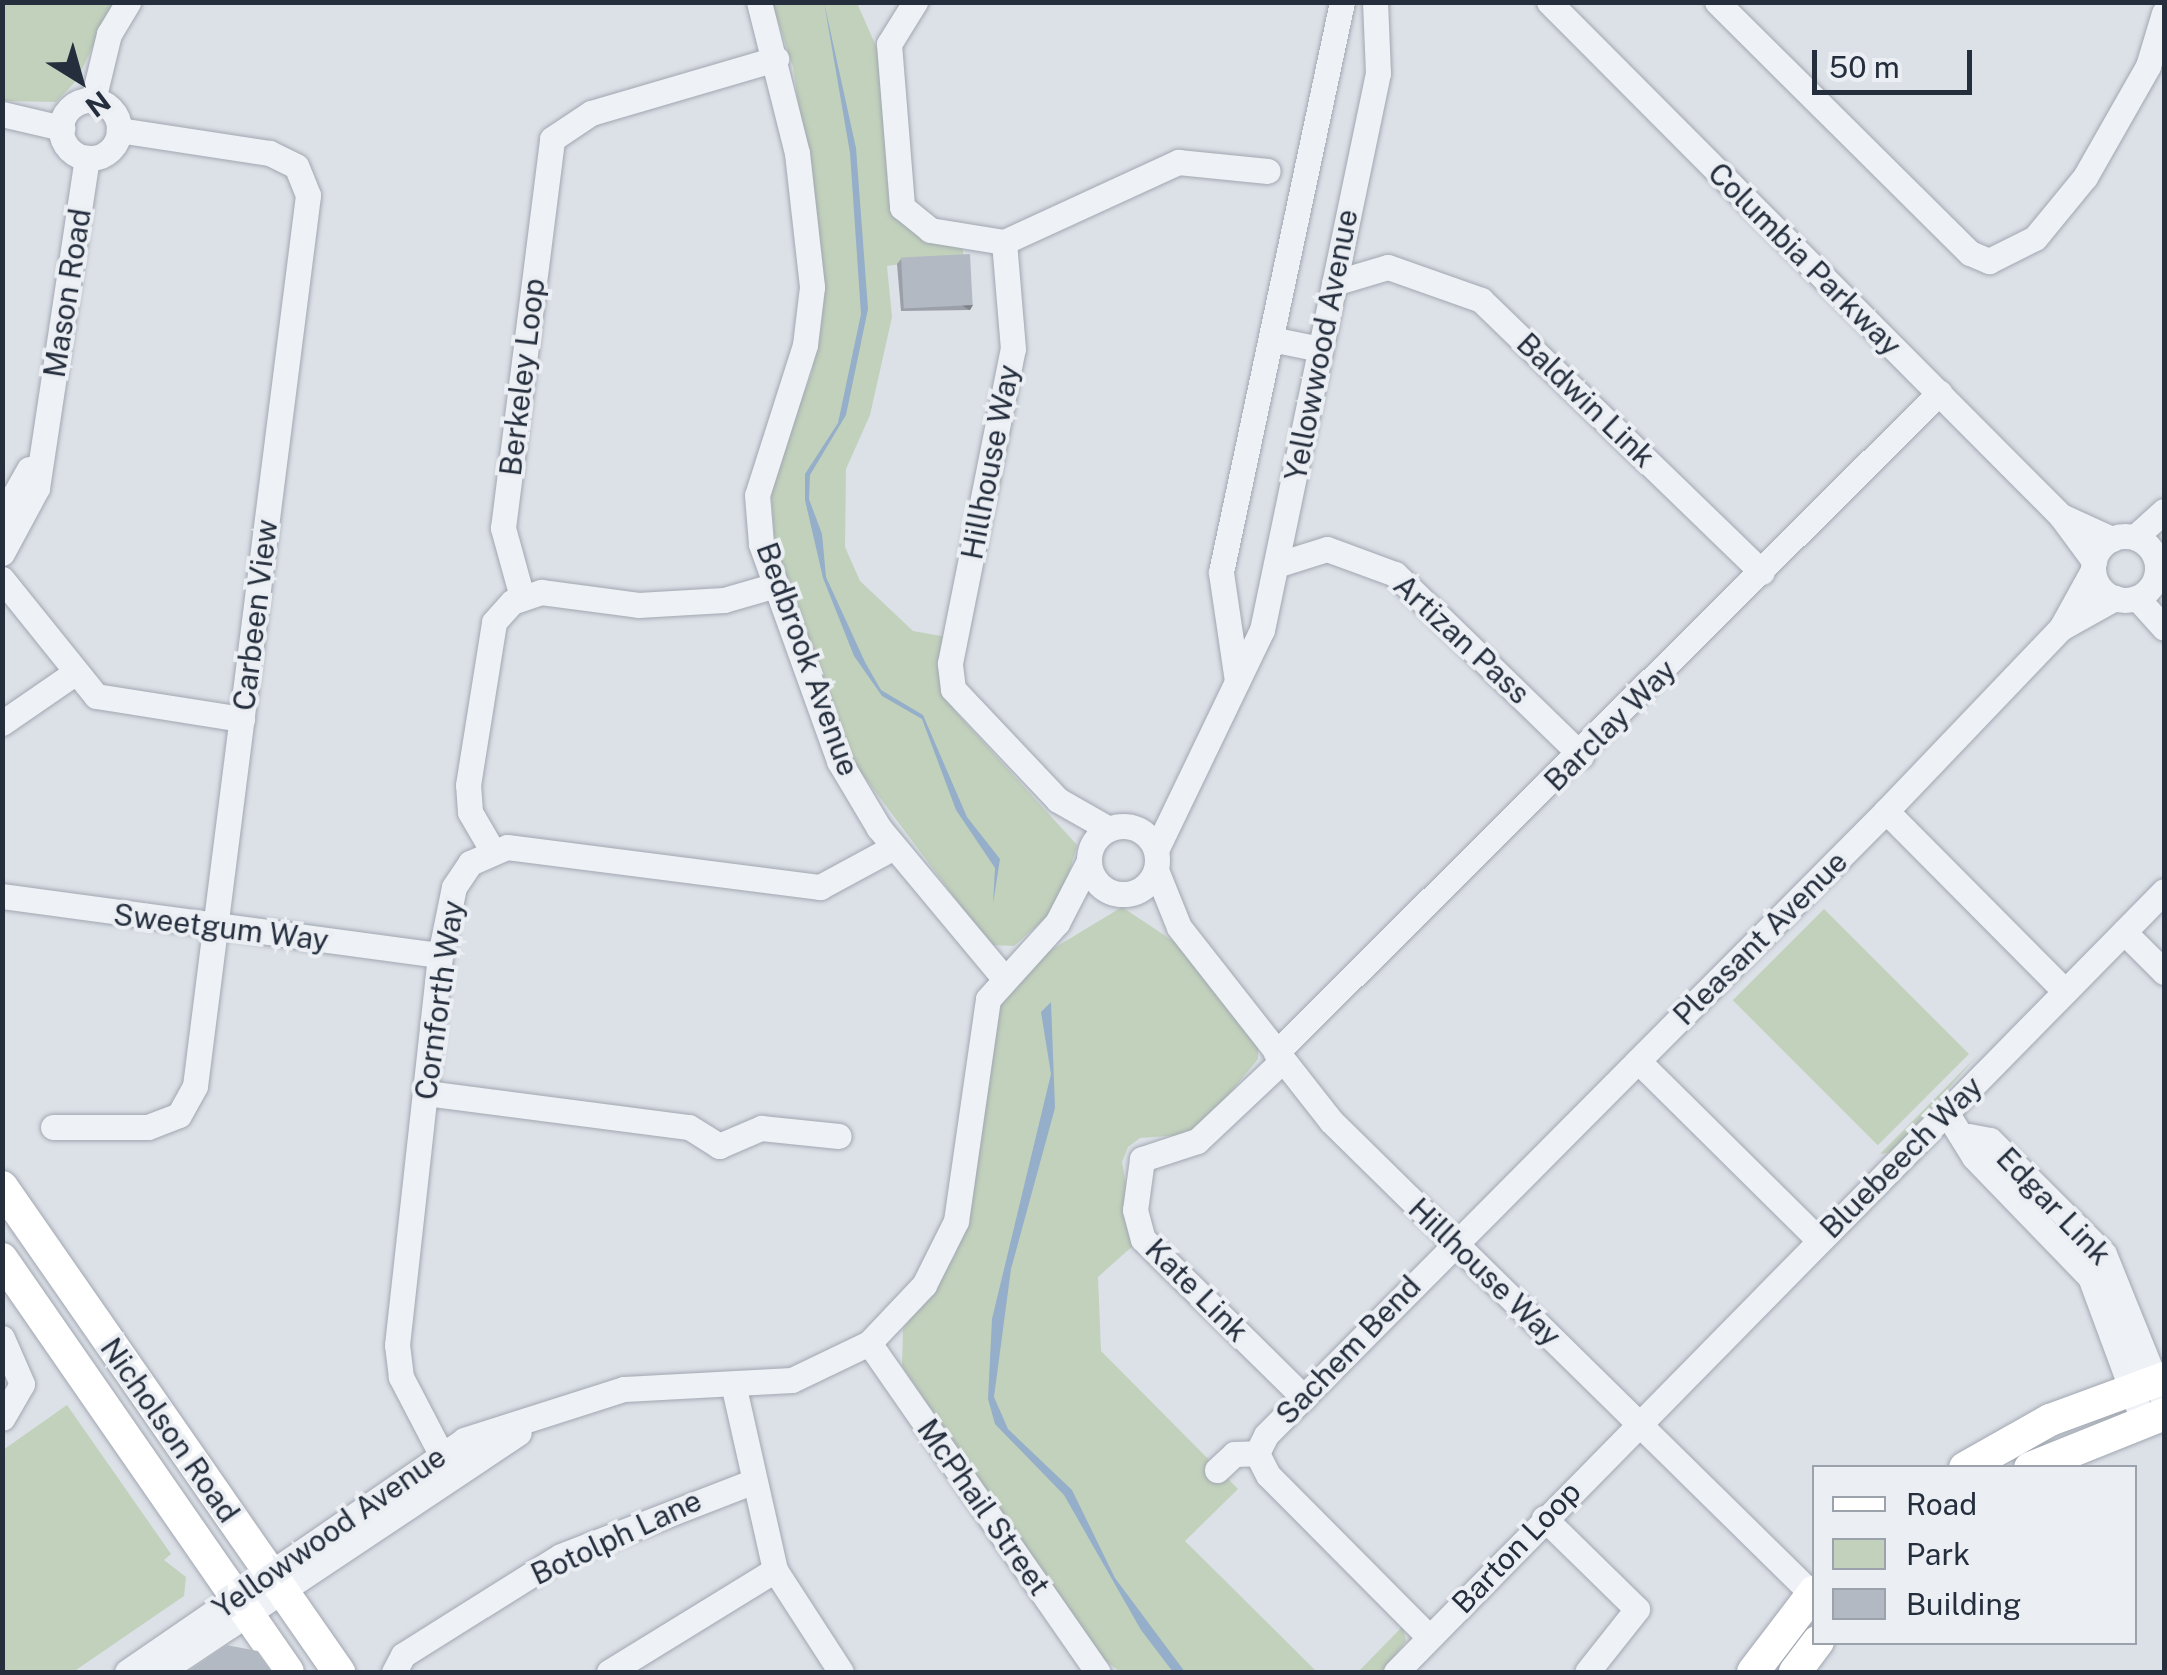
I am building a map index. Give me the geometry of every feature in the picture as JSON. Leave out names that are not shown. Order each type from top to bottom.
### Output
[{"type":"main road","name":"Nicholson Road","points":[[2,1187],[339,1672]]},
{"type":"main road","name":"Nicholson Road","points":[[2,1259],[288,1672]]},
{"type":"main road","points":[[1973,1465],[2154,1397]]},
{"type":"main road","points":[[2035,1465],[2154,1397]]},
{"type":"main road","points":[[1753,1672],[1812,1597]]},
{"type":"main road","points":[[1795,1672],[1816,1645]]},
{"type":"street","points":[[93,100],[109,34],[128,2]]},
{"type":"street","name":"Bedbrook Avenue","points":[[759,2],[776,58],[812,287],[805,345],[756,495],[776,585],[839,761],[894,847],[1004,978]]},
{"type":"street","points":[[916,2],[890,44],[902,207],[930,230],[1004,242],[1178,162],[1268,171],[1311,149]]},
{"type":"street","name":"Yellowwood Avenue","points":[[1238,681],[1220,572],[1342,2]]},
{"type":"street","name":"Yellowwood Avenue","points":[[1058,923],[1123,893],[1156,860],[1176,794],[1256,651],[1378,73],[1375,2]]},
{"type":"street","name":"Columbia Parkway","points":[[1549,2],[2060,516],[2094,565],[2126,598]]},
{"type":"street","points":[[1716,2],[1970,254],[1990,261],[2036,238],[2085,176],[2148,66],[2164,13]]},
{"type":"street","name":"Berkeley Loop","points":[[522,597],[503,528],[552,139],[591,113],[776,58]]},
{"type":"street","points":[[93,100],[112,110],[119,130],[110,150],[88,158],[72,151],[62,128],[71,108],[93,100]]},
{"type":"street","points":[[2,114],[62,128]]},
{"type":"street","name":"Carbeen View","points":[[53,1128],[148,1127],[179,1116],[195,1086],[308,195],[296,166],[270,153],[119,130]]},
{"type":"street","name":"Mason Road","points":[[2,553],[28,516],[88,158]]},
{"type":"street","points":[[1268,171],[1298,210]]},
{"type":"street","name":"Baldwin Link","points":[[1345,227],[1388,267],[1481,300],[1762,572]]},
{"type":"street","name":"Hillhouse Way","points":[[1004,242],[1013,349],[950,663],[965,709],[1058,800],[1089,858],[1123,893],[1179,927]]},
{"type":"street","points":[[1334,283],[1388,267]]},
{"type":"street","points":[[1271,338],[1320,349]]},
{"type":"street","name":"Barclay Way","points":[[1279,1057],[1939,393]]},
{"type":"street","name":"Mason Road","points":[[2,517],[45,427]]},
{"type":"street","name":"Artizan Pass","points":[[1288,509],[1327,549],[1407,582],[1580,755]]},
{"type":"street","points":[[2164,511],[2124,538],[2160,568],[2126,598],[2164,628]]},
{"type":"street","name":"Columbia Parkway","points":[[2060,516],[2124,538]]},
{"type":"street","name":"Pleasant Avenue","points":[[1452,1240],[1638,1061],[1886,811],[2061,628],[2094,565],[2124,538]]},
{"type":"street","points":[[1276,565],[1327,549]]},
{"type":"street","points":[[2,579],[73,674],[116,704],[242,719]]},
{"type":"street","points":[[776,585],[724,600],[638,605],[522,597],[494,622],[468,786],[470,812],[492,850],[820,887],[894,847]]},
{"type":"street","name":"Pleasant Avenue","points":[[2061,628],[2126,598]]},
{"type":"street","points":[[2,723],[73,674]]},
{"type":"street","name":"Yellowwood Avenue","points":[[160,1672],[440,1452],[624,1390],[734,1388],[792,1380],[869,1344],[924,1285],[956,1221],[982,1016],[1004,978],[1058,923],[1089,858],[1121,828],[1176,794]]},
{"type":"street","name":"Hillhouse Way","points":[[1058,800],[1121,828],[1156,860],[1179,927],[1279,1057],[1452,1240],[1812,1592]]},
{"type":"street","points":[[1886,811],[2066,991]]},
{"type":"street","name":"Cornforth Way","points":[[440,1452],[401,1377],[397,1345],[440,955],[454,887],[492,850]]},
{"type":"street","name":"Bluebeech Way","points":[[1638,1423],[2164,891]]},
{"type":"street","name":"Sweetgum Way","points":[[2,896],[440,955]]},
{"type":"street","points":[[2124,932],[2164,972]]},
{"type":"street","name":"Kate Link","points":[[1279,1057],[1197,1141],[1142,1159],[1135,1210],[1143,1239],[1304,1398]]},
{"type":"street","points":[[1638,1061],[1819,1240]]},
{"type":"street","points":[[426,1094],[689,1126],[719,1146],[761,1128],[839,1136]]},
{"type":"street","name":"Edgar Link","points":[[1946,1112],[1969,1136],[1974,1157],[2090,1277],[2154,1397]]},
{"type":"street","name":"Sachem Bend","points":[[1429,1637],[1257,1453],[1452,1240]]},
{"type":"street","points":[[2,1338],[22,1370],[21,1394],[2,1418]]},
{"type":"street","name":"McPhail Street","points":[[869,1344],[1098,1672]]},
{"type":"street","points":[[734,1388],[749,1483],[775,1570],[841,1672]]},
{"type":"street","name":"Yellowwood Avenue","points":[[275,1581],[544,1416]]},
{"type":"street","name":"Barton Loop","points":[[1396,1672],[1638,1423]]},
{"type":"street","points":[[1217,1470],[1234,1454],[1257,1453]]},
{"type":"street","name":"Botolph Lane","points":[[394,1672],[403,1656],[561,1556],[749,1483]]},
{"type":"street","points":[[1544,1518],[1637,1609],[1587,1672]]},
{"type":"street","points":[[610,1672],[775,1570]]},
{"type":"street","name":"Yellowwood Avenue","points":[[127,1672],[241,1606]]},
{"type":"green space","points":[[2,3],[113,3],[77,80],[56,102],[3,101]]},
{"type":"green space","points":[[772,3],[857,3],[879,53],[889,203],[916,235],[963,244],[963,255],[887,266],[892,317],[870,415],[846,469],[845,547],[860,581],[913,631],[947,637],[944,688],[954,710],[1077,845],[1060,905],[1014,946],[990,945],[851,759],[775,545],[770,478],[812,372],[825,284],[793,67]]},
{"type":"green space","points":[[1122,907],[1176,943],[1258,1044],[1258,1059],[1196,1134],[1140,1138],[1128,1147],[1122,1162],[1136,1243],[1098,1277],[1101,1351],[1238,1489],[1185,1541],[1317,1672],[1120,1672],[1096,1653],[902,1366],[903,1329],[954,1257],[972,1207],[994,1014],[1041,956]]},
{"type":"green space","points":[[1824,909],[1969,1054],[1878,1145],[1733,1000]]},
{"type":"green space","points":[[1978,1055],[1892,1152],[1880,1154]]},
{"type":"green space","points":[[67,1405],[171,1554],[164,1560],[186,1577],[184,1596],[73,1672],[3,1672],[3,1450]]},
{"type":"green space","points":[[1403,1626],[1406,1641],[1382,1672],[1358,1672]]},
{"type":"water","points":[[824,2],[856,148],[868,309],[846,415],[810,475],[809,499],[822,534],[826,577],[865,662],[881,690],[923,715],[967,817],[1000,859],[993,904],[995,868],[956,810],[922,719],[882,696],[854,656],[823,578],[805,500],[805,474],[838,423],[861,314],[850,153]]},
{"type":"water","points":[[1051,1002],[1055,1108],[1011,1269],[994,1397],[1008,1429],[1072,1490],[1115,1578],[1185,1672],[1173,1672],[1141,1630],[1064,1495],[995,1424],[988,1399],[992,1319],[1051,1074],[1041,1012]]},
{"type":"building","points":[[970,254],[973,305],[904,309],[901,258]]},
{"type":"building","points":[[226,1645],[258,1651],[273,1672],[187,1672]]}]
